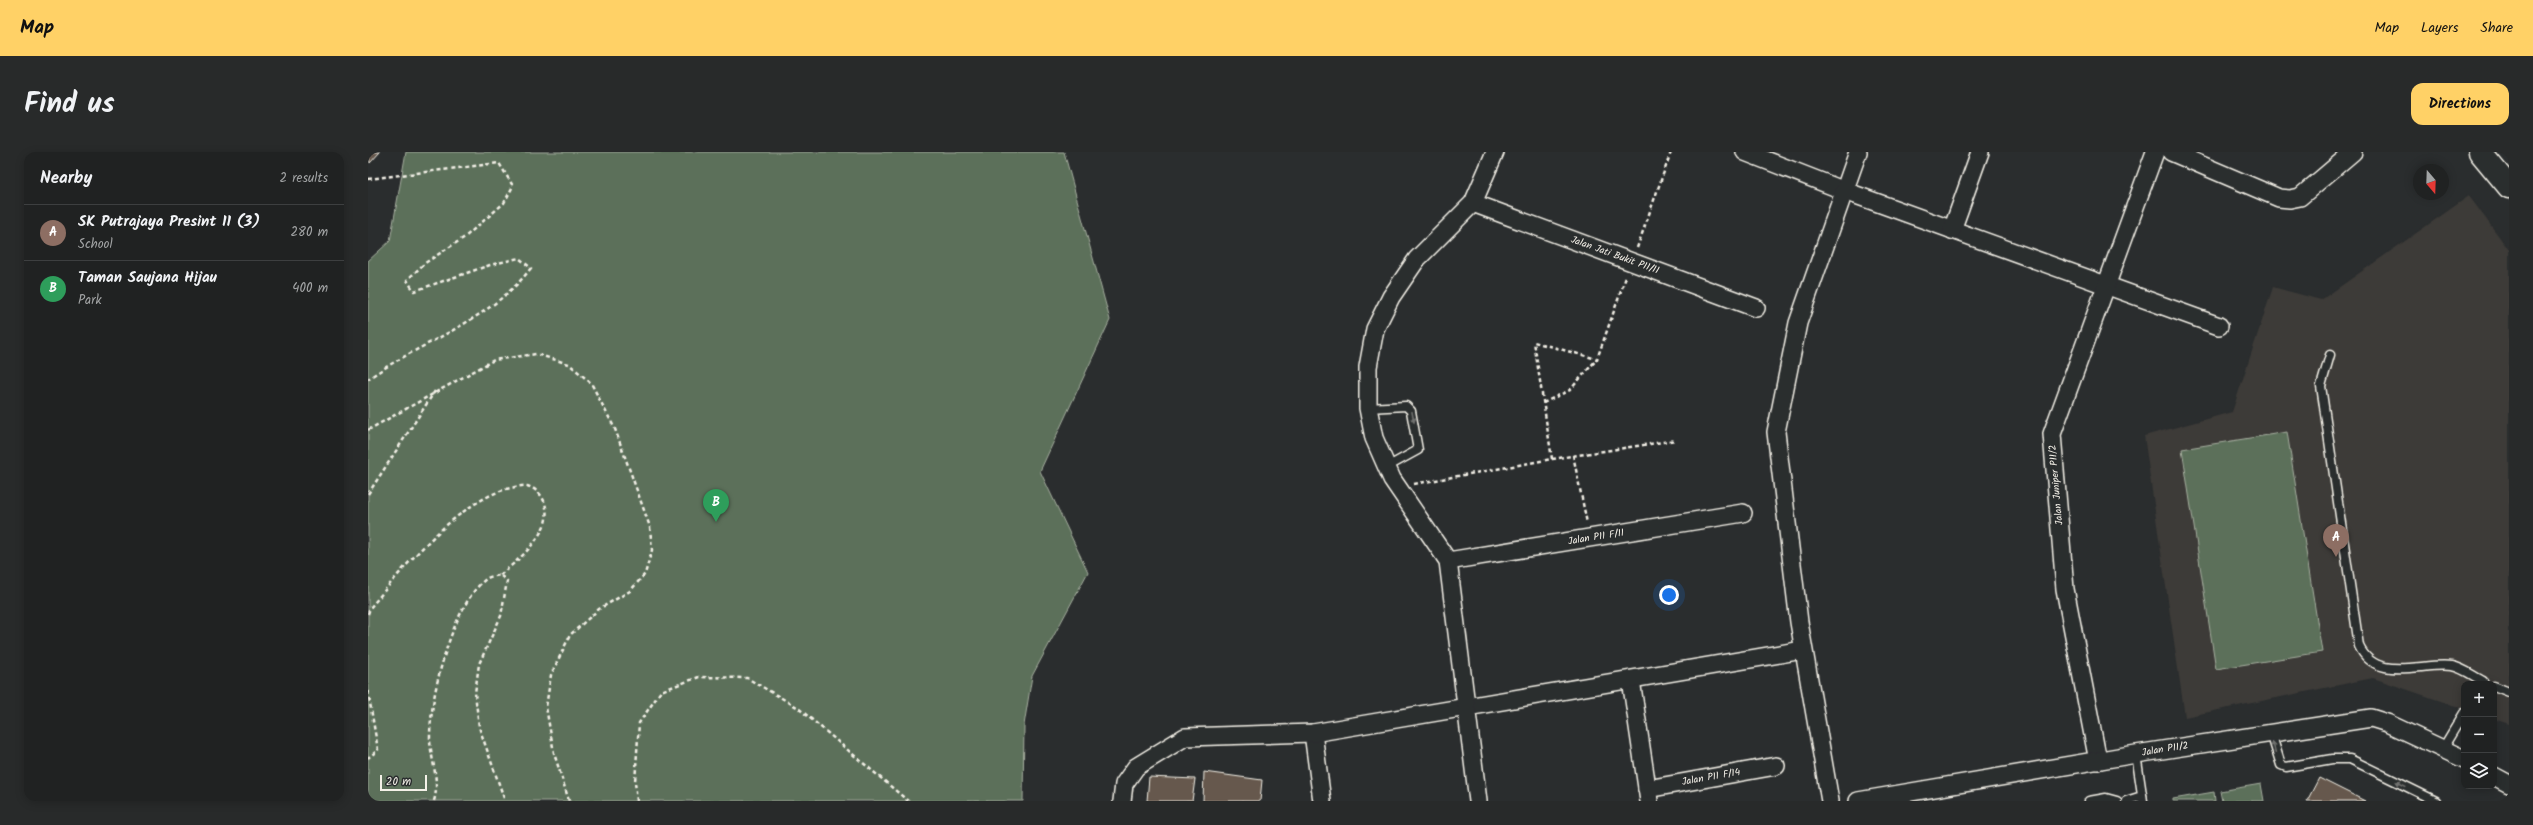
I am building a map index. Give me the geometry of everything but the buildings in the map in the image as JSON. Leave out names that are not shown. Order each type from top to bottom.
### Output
[{"type":"main road","points":[[2480,152],[2509,187]]},
{"type":"street","points":[[1478,801],[1448,561],[1398,487],[1374,438],[1368,408],[1368,367],[1375,329],[1391,297],[1417,259],[1473,203],[1495,152]]},
{"type":"street","points":[[1745,152],[1845,191],[2218,326]]},
{"type":"street","points":[[1830,801],[1804,650],[1776,432],[1798,323],[1858,152]]},
{"type":"street","points":[[1952,230],[1980,152]]},
{"type":"street","name":"Jalan Juniper P11/2","points":[[2098,761],[2065,590],[2052,434],[2105,285],[2156,152]]},
{"type":"street","points":[[2171,152],[2280,198],[2290,199],[2300,197],[2353,152]]},
{"type":"street","name":"Jalan Jati Bukit P11/11","points":[[1473,203],[1756,308]]},
{"type":"street","name":"Jalan P11 F/11","points":[[1448,561],[1743,513]]},
{"type":"street","points":[[1122,801],[1124,784],[1136,767],[1184,737],[1313,733],[1804,650]]},
{"type":"street","points":[[1631,680],[1648,795]]},
{"type":"street","name":"Jalan P11/2","points":[[1858,801],[2136,754],[2371,718],[2443,748],[2461,757]]},
{"type":"street","points":[[1313,733],[1322,801]]},
{"type":"street","name":"Jalan P11 F/14","points":[[1648,795],[1776,766]]},
{"type":"street","points":[[2497,778],[2509,784]]},
{"type":"lane","points":[[2330,355],[2321,386],[2361,651],[2370,661],[2388,668],[2452,666],[2481,681]]},
{"type":"lane","points":[[1368,408],[1406,406],[1412,411],[1418,450],[1387,467]]},
{"type":"lane","points":[[2497,687],[2509,692]]},
{"type":"lane","points":[[2443,748],[2462,717]]},
{"type":"lane","points":[[2271,733],[2281,765],[2286,767],[2332,759],[2350,759],[2436,801]]},
{"type":"lane","points":[[2126,801],[2142,798],[2136,754]]},
{"type":"lane","points":[[2089,801],[2106,798],[2117,801]]},
{"type":"path","points":[[1543,403],[1570,390],[1597,359],[1671,152]]},
{"type":"path","points":[[368,179],[499,163],[513,186],[504,203],[465,237],[425,263],[407,280],[414,291],[490,264],[519,258],[531,268],[519,283],[489,307],[368,379]]},
{"type":"path","points":[[1552,458],[1534,342],[1597,359]]},
{"type":"path","points":[[368,430],[435,391],[494,360],[536,354],[569,364],[591,383],[615,430],[650,527],[652,550],[645,574],[630,591],[599,609],[570,635],[551,675],[546,707],[554,753],[569,801]]},
{"type":"path","points":[[368,494],[435,391]]},
{"type":"path","points":[[1398,487],[1552,458],[1676,440]]},
{"type":"path","points":[[1574,455],[1587,523]]},
{"type":"path","points":[[368,614],[370,608],[408,563],[443,528],[476,505],[505,490],[526,485],[540,492],[547,508],[543,528],[522,556],[500,575],[486,578],[473,594],[461,614],[442,661],[430,740],[436,784],[434,801]]},
{"type":"path","points":[[500,575],[507,581],[501,616],[480,664],[475,693],[479,727],[505,801]]},
{"type":"path","points":[[637,801],[635,782],[639,722],[661,691],[699,677],[747,678],[797,706],[908,801]]},
{"type":"path","points":[[368,691],[378,750],[368,758]]},
{"type":"shaded area","points":[[2469,196],[2509,250],[2509,724],[2497,720],[2497,681],[2461,681],[2461,708],[2373,678],[2185,717],[2144,436],[2232,412],[2273,287],[2321,300]]},
{"type":"green space","points":[[406,152],[1064,152],[1110,320],[1040,471],[1088,572],[1032,676],[1024,725],[1023,801],[368,801],[368,261],[390,241]]},
{"type":"green space","points":[[2287,432],[2322,652],[2216,669],[2182,449]]},
{"type":"green space","points":[[2261,784],[2264,801],[2222,801],[2220,791]]},
{"type":"green space","points":[[2214,792],[2215,801],[2173,801],[2173,799]]},
{"type":"place","name":"Taman Saujana Hijau","points":[[716,522]]},
{"type":"place","name":"SK Putrajaya Presint 11 (3)","points":[[2336,557]]}]
